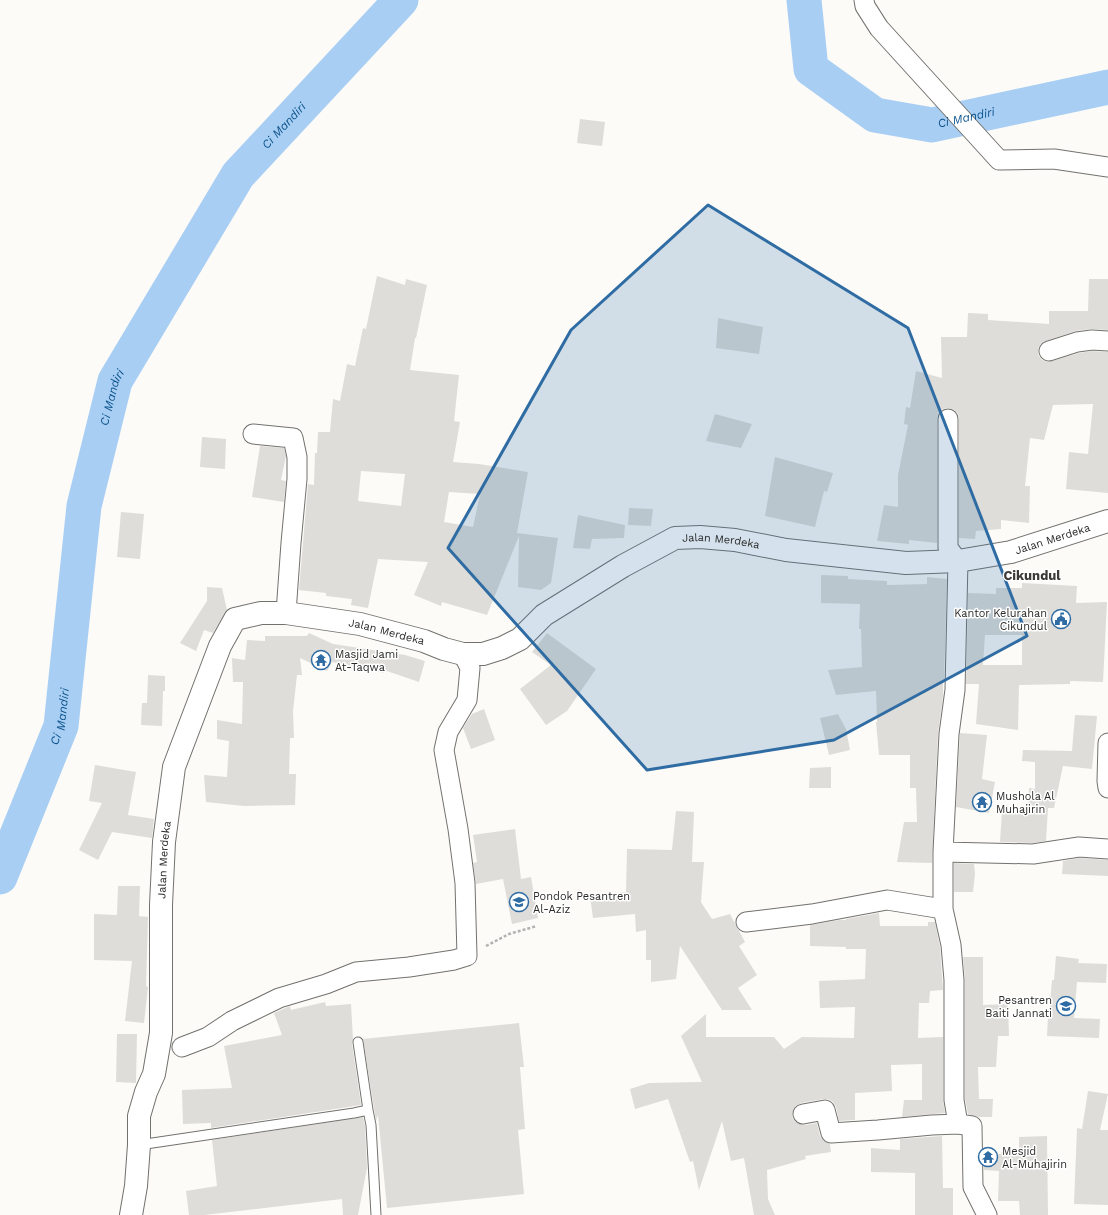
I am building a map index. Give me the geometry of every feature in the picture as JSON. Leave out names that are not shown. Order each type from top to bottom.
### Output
[{"type":"street","points":[[864,0],[865,6],[879,28],[999,160],[1054,159],[1108,167]]},
{"type":"street","points":[[1049,350],[1077,342],[1092,340],[1108,341]]},
{"type":"street","points":[[948,419],[948,548],[958,561],[955,690],[949,734],[943,852],[943,908],[951,945],[954,980],[954,1100],[958,1124]]},
{"type":"street","points":[[253,434],[293,438],[297,457],[297,479],[286,613]]},
{"type":"street","name":"Jalan Merdeka","points":[[131,1215],[136,1186],[139,1145],[139,1116],[146,1092],[154,1074],[162,1033],[162,905],[164,850],[174,767],[220,646],[235,619],[262,613],[286,613],[360,624],[424,641],[444,649],[463,654],[483,654],[502,648],[520,639],[544,615],[623,566],[675,538],[700,537],[735,540],[786,550],[906,563],[958,561],[1011,552],[1108,521]]},
{"type":"street","points":[[182,1047],[208,1036],[232,1021],[279,998],[326,984],[356,972],[409,967],[454,960],[467,956],[465,883],[458,829],[444,750],[448,732],[467,700],[470,668],[463,654]]},
{"type":"street","points":[[1108,743],[1108,788]]},
{"type":"street","points":[[943,852],[1033,854],[1079,847],[1108,849]]},
{"type":"street","points":[[746,922],[812,914],[887,900],[943,908]]},
{"type":"street","points":[[803,1114],[825,1110],[831,1133],[932,1125],[958,1124],[972,1126],[973,1187],[987,1215]]},
{"type":"lane","points":[[358,1042],[368,1110],[372,1125],[376,1215]]},
{"type":"lane","points":[[139,1145],[368,1110]]},
{"type":"path","points":[[467,956],[509,934],[538,926]]},
{"type":"highlighted area","points":[[708,205],[908,328],[1027,636],[834,740],[647,770],[448,548],[571,330]]},
{"type":"building","points":[[580,119],[605,122],[602,146],[577,143]]},
{"type":"building","points":[[377,276],[405,285],[406,279],[427,285],[415,338],[410,370],[459,375],[454,421],[460,422],[453,462],[479,464],[528,472],[517,533],[558,538],[551,583],[541,590],[518,587],[519,536],[487,615],[442,602],[441,606],[414,595],[428,562],[378,559],[368,608],[351,605],[352,599],[326,596],[326,593],[299,590],[308,484],[314,485],[315,453],[317,453],[318,432],[330,432],[333,399],[340,401],[347,364],[355,366],[363,328],[366,329]],"holes":[[[361,471],[405,474],[401,506],[358,501]],[[449,492],[480,494],[473,527],[444,522]]]},
{"type":"building","points":[[1089,279],[1108,279],[1108,330],[1091,329],[1075,331],[1041,344],[1038,348],[1038,354],[1041,359],[1047,362],[1079,353],[1092,351],[1108,352],[1108,493],[1066,489],[1069,452],[1088,454],[1093,404],[1053,405],[1044,440],[1030,438],[1025,486],[1030,486],[1029,523],[1001,520],[1001,529],[976,531],[975,539],[959,538],[959,419],[958,414],[954,410],[948,408],[943,409],[939,413],[937,419],[937,543],[909,540],[909,544],[877,541],[884,505],[898,507],[898,475],[908,425],[904,424],[906,407],[910,408],[916,371],[942,378],[941,337],[967,337],[968,313],[988,314],[988,320],[1049,324],[1049,311],[1088,311]]},
{"type":"building","points":[[718,318],[763,327],[759,354],[716,348]]},
{"type":"building","points":[[715,414],[752,424],[741,448],[706,441]]},
{"type":"building","points":[[202,437],[226,439],[225,469],[200,467]]},
{"type":"building","points":[[260,446],[284,448],[286,456],[281,480],[286,481],[284,502],[252,497]]},
{"type":"building","points":[[775,457],[833,473],[827,492],[824,491],[815,527],[765,516]]},
{"type":"building","points":[[629,508],[653,509],[651,526],[628,525]]},
{"type":"building","points":[[121,512],[144,514],[140,559],[117,557]]},
{"type":"building","points":[[578,515],[625,525],[624,538],[592,539],[590,549],[573,548]]},
{"type":"building","points":[[821,575],[848,576],[848,579],[887,581],[887,585],[927,584],[927,577],[947,579],[944,683],[938,733],[932,863],[897,862],[904,822],[917,822],[916,788],[910,788],[910,755],[879,755],[876,722],[876,691],[836,695],[828,670],[862,667],[861,629],[859,629],[860,604],[821,603]]},
{"type":"building","points":[[1022,583],[1077,586],[1076,603],[1107,602],[1103,682],[1070,681],[1070,684],[1019,685],[1018,730],[976,724],[979,684],[966,684],[968,593],[996,594],[996,588],[1022,588]],"holes":[[[985,635],[1022,635],[1022,665],[983,665]]]},
{"type":"building","points":[[207,587],[222,588],[227,610],[213,633],[204,630],[196,651],[180,643],[207,601]]},
{"type":"building","points":[[309,633],[333,644],[405,655],[425,661],[419,682],[384,670],[384,673],[332,662],[327,671],[300,658],[302,675],[297,675],[293,711],[294,738],[290,738],[289,774],[296,774],[295,805],[244,806],[206,802],[204,775],[227,777],[229,741],[217,739],[217,720],[242,724],[243,682],[233,682],[232,658],[245,660],[247,640],[265,641],[265,636],[307,636]]},
{"type":"building","points":[[547,633],[596,669],[567,711],[546,725],[520,689],[551,665],[532,652]]},
{"type":"building","points":[[148,675],[165,676],[162,726],[141,725],[142,703],[147,703]]},
{"type":"building","points":[[484,709],[495,740],[471,749],[463,728],[472,714]]},
{"type":"building","points":[[838,714],[846,729],[850,750],[829,755],[820,718]]},
{"type":"building","points":[[1075,715],[1097,716],[1092,769],[1063,766],[1054,808],[1048,808],[1046,841],[1032,843],[1000,842],[1002,811],[1028,812],[1029,788],[1035,789],[1035,762],[1022,761],[1023,750],[1072,751]]},
{"type":"building","points":[[960,733],[987,735],[982,779],[995,782],[989,813],[956,807]]},
{"type":"building","points":[[95,765],[136,772],[128,815],[154,819],[152,838],[112,832],[98,860],[79,850],[102,803],[89,801]]},
{"type":"building","points":[[831,767],[831,788],[809,788],[810,768]]},
{"type":"building","points":[[676,811],[694,812],[692,862],[704,862],[701,902],[712,919],[730,914],[745,942],[739,946],[757,975],[738,988],[752,1010],[722,1010],[680,946],[676,979],[651,982],[651,960],[646,960],[646,930],[636,932],[635,914],[593,918],[590,896],[626,892],[627,849],[672,850]]},
{"type":"building","points":[[515,829],[521,879],[531,877],[538,918],[512,924],[503,879],[476,884],[473,863],[477,862],[473,835]]},
{"type":"building","points":[[1079,858],[1108,860],[1108,876],[1062,874],[1063,861]]},
{"type":"building","points":[[954,863],[974,864],[975,874],[973,892],[954,892]]},
{"type":"building","points":[[118,886],[140,886],[139,916],[148,917],[146,986],[148,987],[144,1023],[125,1021],[132,961],[94,960],[94,914],[117,915]]},
{"type":"building","points":[[879,913],[880,926],[928,926],[928,922],[935,922],[940,947],[943,990],[930,991],[929,1003],[919,1003],[918,1038],[943,1037],[943,1100],[945,1113],[902,1117],[904,1100],[922,1100],[922,1064],[891,1065],[892,1091],[855,1093],[855,1120],[839,1121],[836,1107],[833,1102],[828,1099],[801,1103],[796,1106],[792,1116],[794,1121],[805,1125],[817,1123],[820,1136],[823,1140],[830,1144],[831,1152],[805,1156],[806,1159],[767,1170],[768,1199],[775,1215],[754,1215],[744,1158],[731,1161],[722,1121],[699,1190],[693,1161],[690,1162],[668,1099],[635,1109],[630,1089],[649,1083],[702,1082],[681,1036],[706,1014],[706,1037],[774,1037],[784,1049],[802,1037],[854,1038],[855,1007],[820,1008],[819,981],[865,979],[866,949],[810,946],[810,925],[846,920]]},
{"type":"building","points":[[1056,956],[1079,959],[1078,963],[1107,964],[1106,983],[1077,982],[1074,1018],[1100,1019],[1099,1038],[1047,1036],[1052,980],[1054,980]]},
{"type":"building","points":[[963,957],[983,957],[983,1005],[1008,1004],[1009,1036],[998,1036],[996,1067],[978,1067],[979,1099],[993,1099],[992,1117],[978,1117],[968,1114],[965,1099],[965,980]]},
{"type":"building","points":[[325,1002],[326,1006],[351,1004],[352,1043],[361,1105],[211,1128],[211,1123],[183,1124],[182,1090],[232,1088],[224,1046],[282,1035],[274,1013],[290,1006],[291,1010]]},
{"type":"building","points":[[519,1023],[524,1067],[520,1067],[525,1129],[518,1130],[524,1194],[387,1208],[378,1115],[376,1121],[363,1039]]},
{"type":"building","points":[[117,1034],[137,1034],[136,1083],[116,1082]]},
{"type":"building","points":[[1088,1091],[1108,1094],[1100,1130],[1108,1130],[1108,1205],[1074,1204],[1077,1128],[1082,1129]]},
{"type":"building","points":[[363,1117],[365,1126],[367,1168],[358,1215],[343,1215],[342,1199],[204,1215],[189,1215],[186,1191],[217,1186],[212,1140]]},
{"type":"building","points":[[942,1136],[943,1188],[953,1188],[953,1215],[915,1215],[915,1173],[871,1172],[871,1148],[900,1150],[900,1139]]},
{"type":"building","points":[[1047,1136],[1048,1215],[1020,1215],[1019,1201],[998,1201],[999,1171],[984,1170],[983,1154],[1001,1154],[1001,1152],[1019,1153],[1019,1137]]},
{"type":"waterway","name":"Ci Mandiri","points":[[0,877],[61,726],[84,506],[115,381],[238,175],[401,0]]},
{"type":"waterway","name":"Ci Mandiri","points":[[804,0],[811,69],[875,115],[932,125],[1108,87]]},
{"type":"place","name":"Kantor Kelurahan Cikundul","points":[[1061,619]]},
{"type":"place","name":"Masjid Jami At-Taqwa","points":[[321,660]]},
{"type":"place","name":"Mushola Al Muhajirin","points":[[982,802]]},
{"type":"place","name":"Pondok Pesantren Al-Aziz","points":[[519,902]]},
{"type":"place","name":"Pesantren Baiti Jannati","points":[[1066,1006]]},
{"type":"place","name":"Mesjid Al-Muhajirin","points":[[988,1157]]},
{"type":"district","name":"Cikundul","points":[[1032,575]]}]
